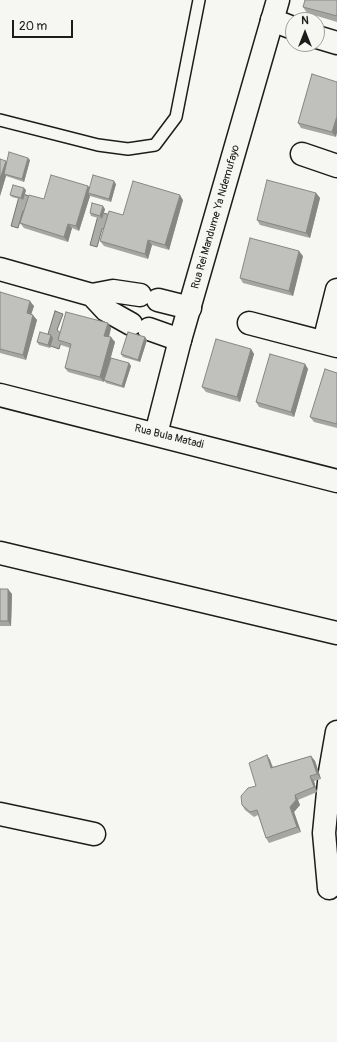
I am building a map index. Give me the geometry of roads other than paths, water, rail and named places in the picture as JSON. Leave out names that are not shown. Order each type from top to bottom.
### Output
[{"type":"street","points":[[275,10],[285,20]]},
{"type":"street","name":"Rua Rei Mandume Ya Ndemufayo","points":[[156,434],[180,340],[275,10]]},
{"type":"street","points":[[325,39],[337,43]]},
{"type":"street","points":[[302,154],[337,166]]},
{"type":"street","points":[[0,269],[92,295],[113,291],[190,308]]},
{"type":"street","points":[[249,323],[330,344],[337,290]]},
{"type":"street","points":[[92,295],[106,310],[140,327],[180,340]]},
{"type":"street","name":"Rua Bula Matadi","points":[[0,395],[337,481]]},
{"type":"street","points":[[0,553],[337,633]]},
{"type":"street","points":[[329,888],[324,833],[330,772],[337,732]]},
{"type":"street","points":[[0,814],[94,834]]},
{"type":"lane","points":[[0,120],[98,145],[128,149],[155,145],[176,117],[199,0]]}]
